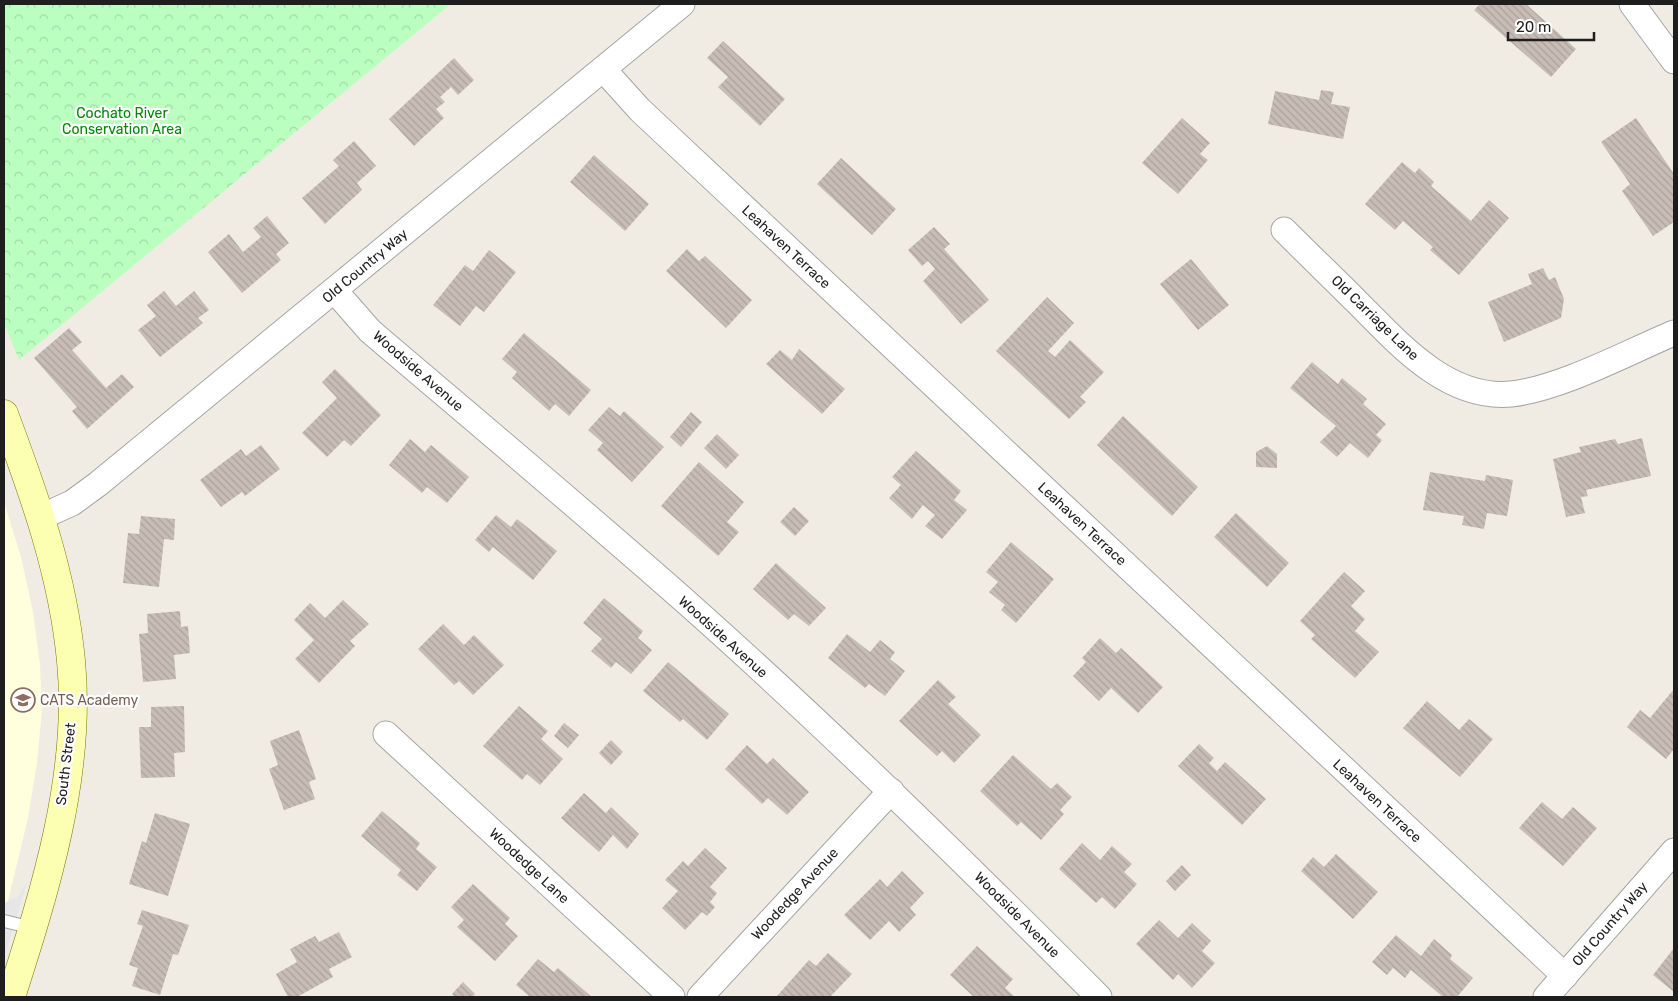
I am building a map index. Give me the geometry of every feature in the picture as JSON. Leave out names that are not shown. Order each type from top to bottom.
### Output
[{"type":"main road","name":"South Street","points":[[4,414],[41,517],[57,578],[68,636],[72,711],[68,766],[58,824],[33,928],[11,997]]},
{"type":"street","name":"Old Country Way","points":[[41,517],[72,502],[98,484],[682,4]]},
{"type":"street","points":[[1632,4],[1674,61]]},
{"type":"street","name":"Leahaven Terrace","points":[[603,69],[647,117],[1565,976]]},
{"type":"street","name":"Old Carriage Lane","points":[[1284,230],[1406,350],[1438,374],[1476,390],[1510,394],[1530,390],[1573,376],[1674,333]]},
{"type":"street","name":"Woodside Avenue","points":[[335,291],[370,331],[668,586],[890,791],[1099,997]]},
{"type":"street","name":"Woodedge Lane","points":[[386,734],[672,997]]},
{"type":"street","name":"Woodedge Avenue","points":[[700,997],[890,791]]},
{"type":"street","name":"Old Country Way","points":[[1546,997],[1674,851]]},
{"type":"lane","points":[[4,921],[33,928]]},
{"type":"shaded area","name":"CATS Academy","points":[[4,502],[21,557],[33,612],[40,665],[42,710],[37,763],[28,818],[4,917]]},
{"type":"shaded area","points":[[27,882],[4,958],[4,903],[18,897]]},
{"type":"green space","name":"Cochato River Conservation Area","points":[[4,4],[451,4],[19,360],[4,323]]},
{"type":"building","points":[[1480,4],[1526,4],[1576,49],[1551,77],[1474,10]]},
{"type":"building","points":[[723,41],[785,99],[760,126],[718,87],[728,77],[707,58]]},
{"type":"building","points":[[454,58],[474,80],[458,95],[451,87],[440,97],[445,102],[436,109],[444,118],[414,146],[389,119]]},
{"type":"building","points":[[1321,90],[1334,92],[1331,104],[1350,107],[1343,139],[1268,124],[1275,91],[1319,100]]},
{"type":"building","points":[[1182,118],[1210,143],[1200,154],[1208,160],[1178,194],[1142,163]]},
{"type":"building","points":[[1636,118],[1674,174],[1674,222],[1653,236],[1622,191],[1630,184],[1601,142]]},
{"type":"building","points":[[354,141],[376,166],[357,183],[362,190],[325,224],[302,198],[339,166],[333,160]]},
{"type":"building","points":[[594,155],[649,204],[625,231],[570,182]]},
{"type":"building","points":[[841,158],[896,209],[872,235],[817,184]]},
{"type":"building","points":[[1402,162],[1415,173],[1419,168],[1434,182],[1431,186],[1471,221],[1489,200],[1509,218],[1459,275],[1430,250],[1433,247],[1403,221],[1395,230],[1365,204]]},
{"type":"building","points":[[267,216],[289,243],[276,254],[281,260],[242,293],[208,252],[229,234],[243,252],[261,237],[253,228]]},
{"type":"building","points":[[934,227],[950,244],[944,249],[989,300],[961,324],[923,281],[935,269],[928,261],[922,266],[908,250]]},
{"type":"building","points":[[687,249],[699,261],[705,256],[752,300],[726,328],[666,271]]},
{"type":"building","points":[[489,250],[516,272],[484,312],[476,306],[460,326],[433,305],[465,265],[473,271]]},
{"type":"building","points":[[1191,259],[1229,305],[1198,330],[1160,284]]},
{"type":"building","points":[[1543,268],[1549,280],[1555,277],[1564,299],[1561,318],[1504,342],[1488,302],[1532,284],[1528,274]]},
{"type":"building","points":[[164,291],[176,306],[194,291],[209,310],[198,318],[203,323],[160,357],[138,330],[156,316],[147,305]]},
{"type":"building","points":[[1047,297],[1074,323],[1048,351],[1055,357],[1070,340],[1104,372],[1080,397],[1086,402],[1069,419],[996,351]]},
{"type":"building","points":[[69,328],[82,342],[72,350],[106,388],[122,374],[134,387],[87,429],[72,411],[77,407],[34,358]]},
{"type":"building","points":[[524,333],[591,390],[569,416],[555,404],[549,411],[512,378],[517,372],[502,359]]},
{"type":"building","points":[[799,349],[845,389],[822,414],[766,364],[780,350],[792,360]]},
{"type":"building","points":[[1312,362],[1338,384],[1342,378],[1367,399],[1363,404],[1386,424],[1376,435],[1382,440],[1368,458],[1350,443],[1337,457],[1320,442],[1336,426],[1290,388]]},
{"type":"building","points":[[335,369],[381,415],[351,446],[344,440],[327,457],[302,433],[337,398],[322,382]]},
{"type":"building","points":[[609,407],[620,416],[624,411],[664,447],[632,482],[597,450],[603,443],[588,430]]},
{"type":"building","points":[[691,412],[702,422],[681,447],[670,437]]},
{"type":"building","points":[[1123,416],[1198,487],[1172,516],[1097,445]]},
{"type":"building","points":[[717,434],[739,455],[726,469],[704,448]]},
{"type":"building","points":[[1642,438],[1651,476],[1586,490],[1588,496],[1581,497],[1585,513],[1566,517],[1553,459],[1581,452],[1579,447],[1615,439],[1618,444]]},
{"type":"building","points":[[410,439],[425,452],[431,445],[469,477],[447,503],[427,487],[422,493],[389,465]]},
{"type":"building","points":[[261,445],[280,469],[245,496],[242,492],[221,507],[200,480],[241,449],[246,456]]},
{"type":"building","points":[[1267,446],[1277,454],[1277,468],[1256,467],[1256,452]]},
{"type":"building","points":[[916,451],[961,491],[954,500],[967,510],[942,539],[925,526],[935,515],[923,505],[912,519],[889,498],[901,485],[892,477]]},
{"type":"building","points":[[699,462],[744,502],[727,522],[739,532],[718,556],[661,506]]},
{"type":"building","points":[[1430,472],[1485,481],[1486,475],[1513,480],[1507,516],[1487,513],[1484,529],[1462,525],[1464,516],[1423,510]]},
{"type":"building","points":[[794,507],[809,521],[795,536],[780,522]]},
{"type":"building","points":[[1236,513],[1289,563],[1267,587],[1214,537]]},
{"type":"building","points":[[496,515],[511,527],[517,519],[557,551],[533,580],[493,547],[489,552],[475,540]]},
{"type":"building","points":[[141,516],[175,519],[174,540],[164,539],[159,587],[123,583],[128,533],[139,534]]},
{"type":"building","points":[[1011,542],[1054,579],[1016,623],[1001,610],[1005,605],[989,592],[998,582],[986,572]]},
{"type":"building","points":[[776,563],[826,608],[809,626],[794,614],[788,620],[753,589]]},
{"type":"building","points":[[1344,572],[1365,591],[1351,606],[1365,619],[1355,631],[1379,652],[1355,678],[1311,639],[1315,635],[1300,621]]},
{"type":"building","points":[[604,598],[643,631],[638,638],[652,650],[631,674],[616,662],[611,668],[591,651],[602,639],[583,623]]},
{"type":"building","points":[[343,600],[369,624],[350,641],[355,646],[319,683],[295,659],[314,640],[294,620],[310,603],[325,618]]},
{"type":"building","points":[[180,611],[181,627],[188,626],[190,653],[174,655],[176,679],[143,682],[139,634],[148,633],[147,614]]},
{"type":"building","points":[[443,624],[464,645],[474,635],[504,665],[473,695],[459,681],[454,685],[418,649]]},
{"type":"building","points":[[847,634],[870,652],[880,640],[895,652],[890,659],[905,671],[885,696],[869,684],[865,688],[828,658]]},
{"type":"building","points":[[1100,638],[1116,653],[1121,648],[1163,687],[1138,713],[1111,688],[1099,701],[1073,676],[1086,662],[1082,658]]},
{"type":"building","points":[[668,662],[729,714],[707,740],[683,719],[680,722],[643,691]]},
{"type":"building","points":[[938,680],[956,697],[948,704],[981,735],[954,763],[942,751],[937,756],[899,721]]},
{"type":"building","points":[[1674,689],[1674,749],[1666,759],[1627,727],[1640,710],[1650,718]]},
{"type":"building","points":[[1427,701],[1459,730],[1469,719],[1493,739],[1460,777],[1403,728]]},
{"type":"building","points":[[184,706],[185,752],[174,753],[175,777],[141,778],[139,727],[151,727],[151,707]]},
{"type":"building","points":[[519,706],[548,731],[541,739],[563,759],[540,785],[527,774],[522,780],[483,746]]},
{"type":"building","points":[[564,723],[579,735],[568,748],[554,736]]},
{"type":"building","points":[[299,730],[316,779],[309,782],[315,799],[284,810],[269,769],[278,765],[270,741]]},
{"type":"building","points":[[611,740],[623,752],[611,765],[599,753]]},
{"type":"building","points":[[1199,744],[1214,758],[1209,763],[1217,771],[1225,762],[1266,799],[1242,825],[1178,766]]},
{"type":"building","points":[[747,745],[767,764],[773,758],[809,792],[787,815],[768,798],[762,804],[725,769]]},
{"type":"building","points":[[1013,755],[1051,789],[1057,783],[1072,797],[1060,810],[1064,814],[1041,840],[1021,822],[1017,826],[980,791]]},
{"type":"building","points":[[584,793],[606,813],[611,807],[639,834],[627,849],[613,835],[599,852],[561,818]]},
{"type":"building","points":[[1542,802],[1562,819],[1573,807],[1597,828],[1563,866],[1519,828]]},
{"type":"building","points":[[382,811],[420,843],[416,849],[437,867],[417,891],[397,875],[401,870],[361,836]]},
{"type":"building","points":[[155,813],[190,824],[168,896],[129,884],[142,841],[146,843]]},
{"type":"building","points":[[1082,843],[1100,860],[1112,846],[1132,864],[1124,872],[1137,884],[1115,909],[1102,897],[1096,903],[1059,869]]},
{"type":"building","points":[[705,848],[727,868],[710,887],[717,893],[710,902],[715,907],[707,916],[702,912],[685,930],[662,908],[678,891],[665,880],[683,861],[688,866]]},
{"type":"building","points":[[1336,854],[1378,892],[1353,919],[1301,871],[1313,857],[1324,867]]},
{"type":"building","points":[[1182,865],[1191,875],[1175,891],[1166,881]]},
{"type":"building","points":[[902,871],[924,893],[910,908],[916,915],[899,932],[889,921],[870,940],[844,915],[880,879],[887,887]]},
{"type":"building","points":[[473,884],[510,918],[505,924],[518,936],[495,961],[457,927],[464,920],[451,907]]},
{"type":"building","points":[[142,910],[189,925],[178,955],[173,954],[160,995],[132,986],[138,968],[129,965],[143,926],[137,924]]},
{"type":"building","points":[[1159,920],[1178,938],[1192,923],[1211,941],[1202,951],[1215,963],[1192,988],[1178,974],[1173,980],[1136,944]]},
{"type":"building","points":[[339,932],[352,957],[329,969],[333,977],[297,997],[288,997],[276,974],[297,962],[290,949],[315,936],[319,942]]},
{"type":"building","points":[[1396,935],[1421,956],[1434,939],[1452,955],[1450,959],[1473,978],[1457,997],[1443,997],[1411,970],[1405,978],[1393,968],[1387,975],[1372,962]]},
{"type":"building","points":[[977,946],[1013,979],[1005,988],[1015,997],[974,997],[950,975]]},
{"type":"building","points":[[1674,948],[1674,992],[1653,975]]},
{"type":"building","points":[[828,953],[852,974],[830,997],[777,996],[809,960],[816,966]]},
{"type":"building","points":[[538,959],[554,972],[558,968],[592,997],[530,997],[516,985]]},
{"type":"building","points":[[463,982],[475,994],[472,997],[455,997],[452,994]]},
{"type":"place","name":"CATS Academy","points":[[23,700]]}]
